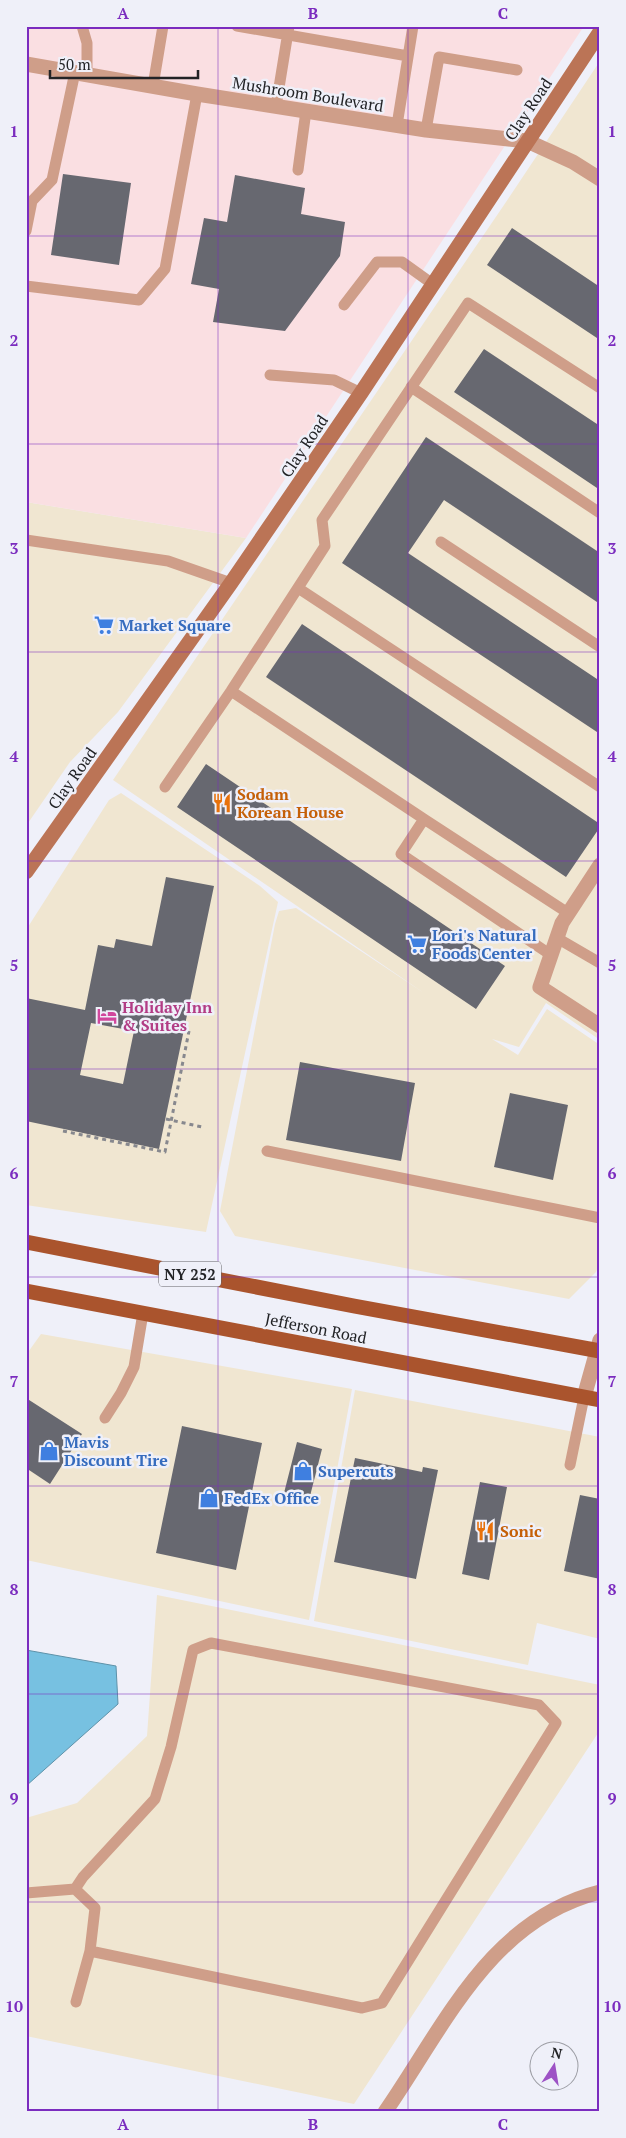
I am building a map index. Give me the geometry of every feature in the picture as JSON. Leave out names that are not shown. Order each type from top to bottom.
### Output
[{"type":"main road","name":"Jefferson Road","points":[[26,1242],[599,1347]]},
{"type":"main road","name":"Jefferson Road","points":[[26,1291],[600,1400]]},
{"type":"street","name":"Clay Road","points":[[26,872],[231,583],[361,394],[600,32]]},
{"type":"street","name":"Mushroom Boulevard","points":[[26,64],[197,94],[426,130],[527,141],[573,162],[600,179]]},
{"type":"street","points":[[600,865],[562,923],[540,987],[600,1026]]},
{"type":"street","points":[[584,1397],[599,1347]]},
{"type":"street","points":[[385,2112],[485,1964],[516,1935],[550,1912],[587,1895],[600,1892]]},
{"type":"lane","points":[[26,231],[32,201],[52,180],[81,73],[87,43],[82,26]]},
{"type":"lane","points":[[153,86],[162,26]]},
{"type":"lane","points":[[238,26],[288,30],[408,56]]},
{"type":"lane","points":[[397,125],[413,26]]},
{"type":"lane","points":[[276,106],[288,30]]},
{"type":"lane","points":[[426,130],[439,57],[517,70]]},
{"type":"lane","points":[[26,286],[139,300],[165,269],[197,94]]},
{"type":"lane","points":[[298,170],[306,111]]},
{"type":"lane","points":[[344,305],[377,262],[402,262],[434,285]]},
{"type":"lane","points":[[165,787],[231,691],[325,546],[322,520],[468,303],[600,388]]},
{"type":"lane","points":[[270,375],[334,380],[361,394]]},
{"type":"lane","points":[[411,388],[600,513]]},
{"type":"lane","points":[[26,540],[168,561],[231,583]]},
{"type":"lane","points":[[442,542],[600,647]]},
{"type":"lane","points":[[298,588],[600,788]]},
{"type":"lane","points":[[231,691],[568,913]]},
{"type":"lane","points":[[424,819],[401,854],[551,955]]},
{"type":"lane","points":[[557,938],[600,964]]},
{"type":"lane","points":[[267,1151],[600,1218]]},
{"type":"lane","points":[[105,1418],[121,1393],[134,1367],[143,1313]]},
{"type":"lane","points":[[570,1465],[584,1397]]},
{"type":"lane","points":[[75,1889],[83,1877],[156,1799],[171,1747],[193,1650],[211,1643],[539,1705],[556,1723],[382,2003],[362,2008],[90,1951]]},
{"type":"lane","points":[[26,1893],[75,1889],[95,1908],[90,1951],[76,2002]]},
{"type":"path","points":[[63,1131],[164,1152],[189,1031]]},
{"type":"path","points":[[166,1119],[202,1127]]},
{"type":"shaded area","points":[[26,26],[584,26],[246,538],[26,502]]},
{"type":"shaded area","points":[[600,61],[600,1040],[546,1003],[519,1047],[492,1039],[518,1055],[547,1009],[600,1045],[600,1261],[596,1272],[569,1299],[235,1236],[220,1211],[279,911],[296,908],[424,993],[113,780]]},
{"type":"shaded area","name":"Market Square","points":[[26,502],[246,538],[118,712],[70,762],[26,826]]},
{"type":"shaded area","points":[[121,793],[260,886],[278,902],[206,1232],[26,1205],[26,930],[109,800]]},
{"type":"shaded area","points":[[41,1334],[352,1389],[309,1620],[26,1560],[26,1355]]},
{"type":"shaded area","points":[[355,1390],[600,1437],[600,1639],[537,1623],[528,1665],[314,1621]]},
{"type":"shaded area","points":[[157,1595],[600,1685],[600,1730],[354,2104],[26,2036],[26,1818],[77,1803],[147,1736]]},
{"type":"water","points":[[26,1650],[116,1666],[118,1704],[26,1786]]},
{"type":"building","points":[[63,174],[131,183],[119,265],[51,255]]},
{"type":"building","points":[[235,175],[305,188],[301,214],[345,222],[340,256],[285,331],[213,322],[219,289],[191,284],[204,218],[227,222]]},
{"type":"building","points":[[512,228],[600,287],[600,340],[487,265]]},
{"type":"building","points":[[484,349],[600,426],[600,490],[454,392]]},
{"type":"building","points":[[426,437],[600,553],[600,604],[444,500],[408,553],[600,681],[600,734],[342,563]]},
{"type":"building","points":[[302,624],[600,824],[600,827],[566,877],[266,677]]},
{"type":"building","points":[[206,764],[505,966],[476,1009],[177,807]]},
{"type":"building","name":"Holiday Inn & Suites","points":[[166,877],[214,886],[159,1149],[26,1121],[26,998],[85,1010],[98,945],[114,948],[116,939],[152,946]],"holes":[[[91,1023],[134,1031],[123,1084],[80,1075]]]},
{"type":"building","points":[[300,1062],[415,1083],[401,1161],[286,1140]]},
{"type":"building","points":[[510,1093],[568,1105],[553,1180],[494,1167]]},
{"type":"building","name":"Mavis Discount Tire","points":[[26,1398],[82,1434],[50,1484],[26,1468]]},
{"type":"building","name":"FedEx Office","points":[[182,1426],[262,1443],[236,1570],[156,1553]]},
{"type":"building","name":"Supercuts","points":[[297,1442],[322,1449],[309,1500],[284,1493]]},
{"type":"building","points":[[355,1458],[422,1472],[423,1467],[438,1470],[416,1579],[334,1562]]},
{"type":"building","name":"Sonic","points":[[480,1482],[507,1487],[489,1580],[462,1574]]},
{"type":"building","points":[[580,1495],[600,1499],[600,1579],[564,1571]]},
{"type":"place","name":"Market Square","points":[[104,625]]},
{"type":"place","name":"Sodam Korean House","points":[[222,803]]},
{"type":"place","name":"Lori's Natural Foods Center","points":[[417,944]]},
{"type":"place","name":"Holiday Inn & Suites","points":[[107,1016]]},
{"type":"place","name":"Mavis Discount Tire","points":[[49,1451]]},
{"type":"place","name":"Supercuts","points":[[303,1471]]},
{"type":"place","name":"FedEx Office","points":[[209,1498]]},
{"type":"place","name":"Sonic","points":[[485,1531]]}]
